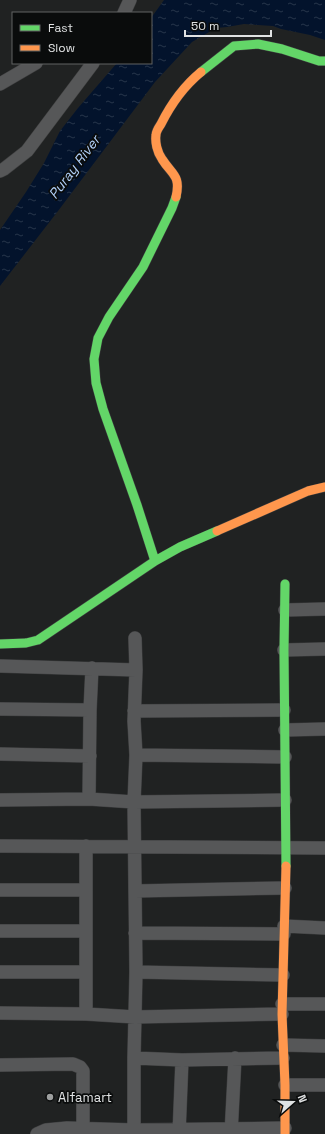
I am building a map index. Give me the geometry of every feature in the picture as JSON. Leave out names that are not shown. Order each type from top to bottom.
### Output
[{"type":"street","points":[[156,561],[103,409],[96,383],[94,359],[98,338],[109,317],[143,267],[176,197],[178,188],[176,180],[172,171],[160,158],[156,144],[156,133],[169,109],[199,73],[234,46],[258,44],[282,49],[319,61],[325,61]]},
{"type":"street","points":[[0,84],[34,64]]},
{"type":"street","points":[[0,171],[27,151],[92,64]]},
{"type":"street","points":[[0,644],[26,643],[38,640],[180,546],[308,491],[325,487]]},
{"type":"street","points":[[37,1134],[46,1130],[67,1128],[83,1131],[134,1132],[285,1131],[282,1009],[286,848],[284,730],[285,584]]},
{"type":"street","points":[[285,610],[325,609]]},
{"type":"street","points":[[134,1132],[136,972],[134,847],[136,756],[134,711],[136,670],[135,638]]},
{"type":"street","points":[[284,650],[325,649]]},
{"type":"street","points":[[0,666],[136,670]]},
{"type":"street","points":[[89,799],[92,668]]},
{"type":"street","points":[[0,709],[90,710]]},
{"type":"street","points":[[134,711],[284,710]]},
{"type":"street","points":[[284,730],[325,729]]},
{"type":"street","points":[[0,754],[90,756]]},
{"type":"street","points":[[136,756],[285,757]]},
{"type":"street","points":[[0,800],[89,799],[134,802],[286,800]]},
{"type":"street","points":[[0,846],[325,848]]},
{"type":"street","points":[[86,846],[86,1014]]},
{"type":"street","points":[[135,892],[285,888]]},
{"type":"street","points":[[0,890],[86,890]]},
{"type":"street","points":[[135,933],[325,928]]},
{"type":"street","points":[[0,931],[86,931]]},
{"type":"street","points":[[0,972],[86,972]]},
{"type":"street","points":[[136,972],[283,975]]},
{"type":"street","points":[[0,1013],[135,1016],[282,1009],[325,1004]]},
{"type":"street","points":[[283,1045],[325,1046]]},
{"type":"street","points":[[134,1058],[182,1060],[283,1058]]},
{"type":"street","points":[[232,1131],[235,1058]]},
{"type":"street","points":[[179,1132],[182,1060]]},
{"type":"street","points":[[0,1065],[73,1064],[80,1067],[83,1071],[84,1081],[83,1131]]},
{"type":"street","points":[[285,1085],[325,1086]]},
{"type":"water","name":"Puray River","points":[[164,0],[325,0],[325,40],[273,26],[244,24],[216,28],[192,42],[155,82],[0,286],[0,230],[44,163],[60,131],[116,64],[152,64],[152,17]]},
{"type":"traffic: fast","points":[[201,72],[234,46],[258,44],[282,49],[319,61],[325,61]]},
{"type":"traffic: fast","points":[[155,561],[103,409],[96,383],[94,359],[98,338],[109,317],[143,267],[176,197]]},
{"type":"traffic: fast","points":[[0,644],[26,643],[38,640],[155,561],[180,547],[217,531]]},
{"type":"traffic: fast","points":[[285,584],[284,650],[286,866]]},
{"type":"traffic: slow","points":[[176,197],[177,184],[175,176],[160,156],[156,144],[156,134],[169,109],[178,96],[201,72]]},
{"type":"traffic: slow","points":[[217,531],[308,491],[325,487]]},
{"type":"traffic: slow","points":[[285,1134],[285,1085],[282,1014],[286,866]]},
{"type":"place","name":"Alfamart","points":[[50,1097]]}]
